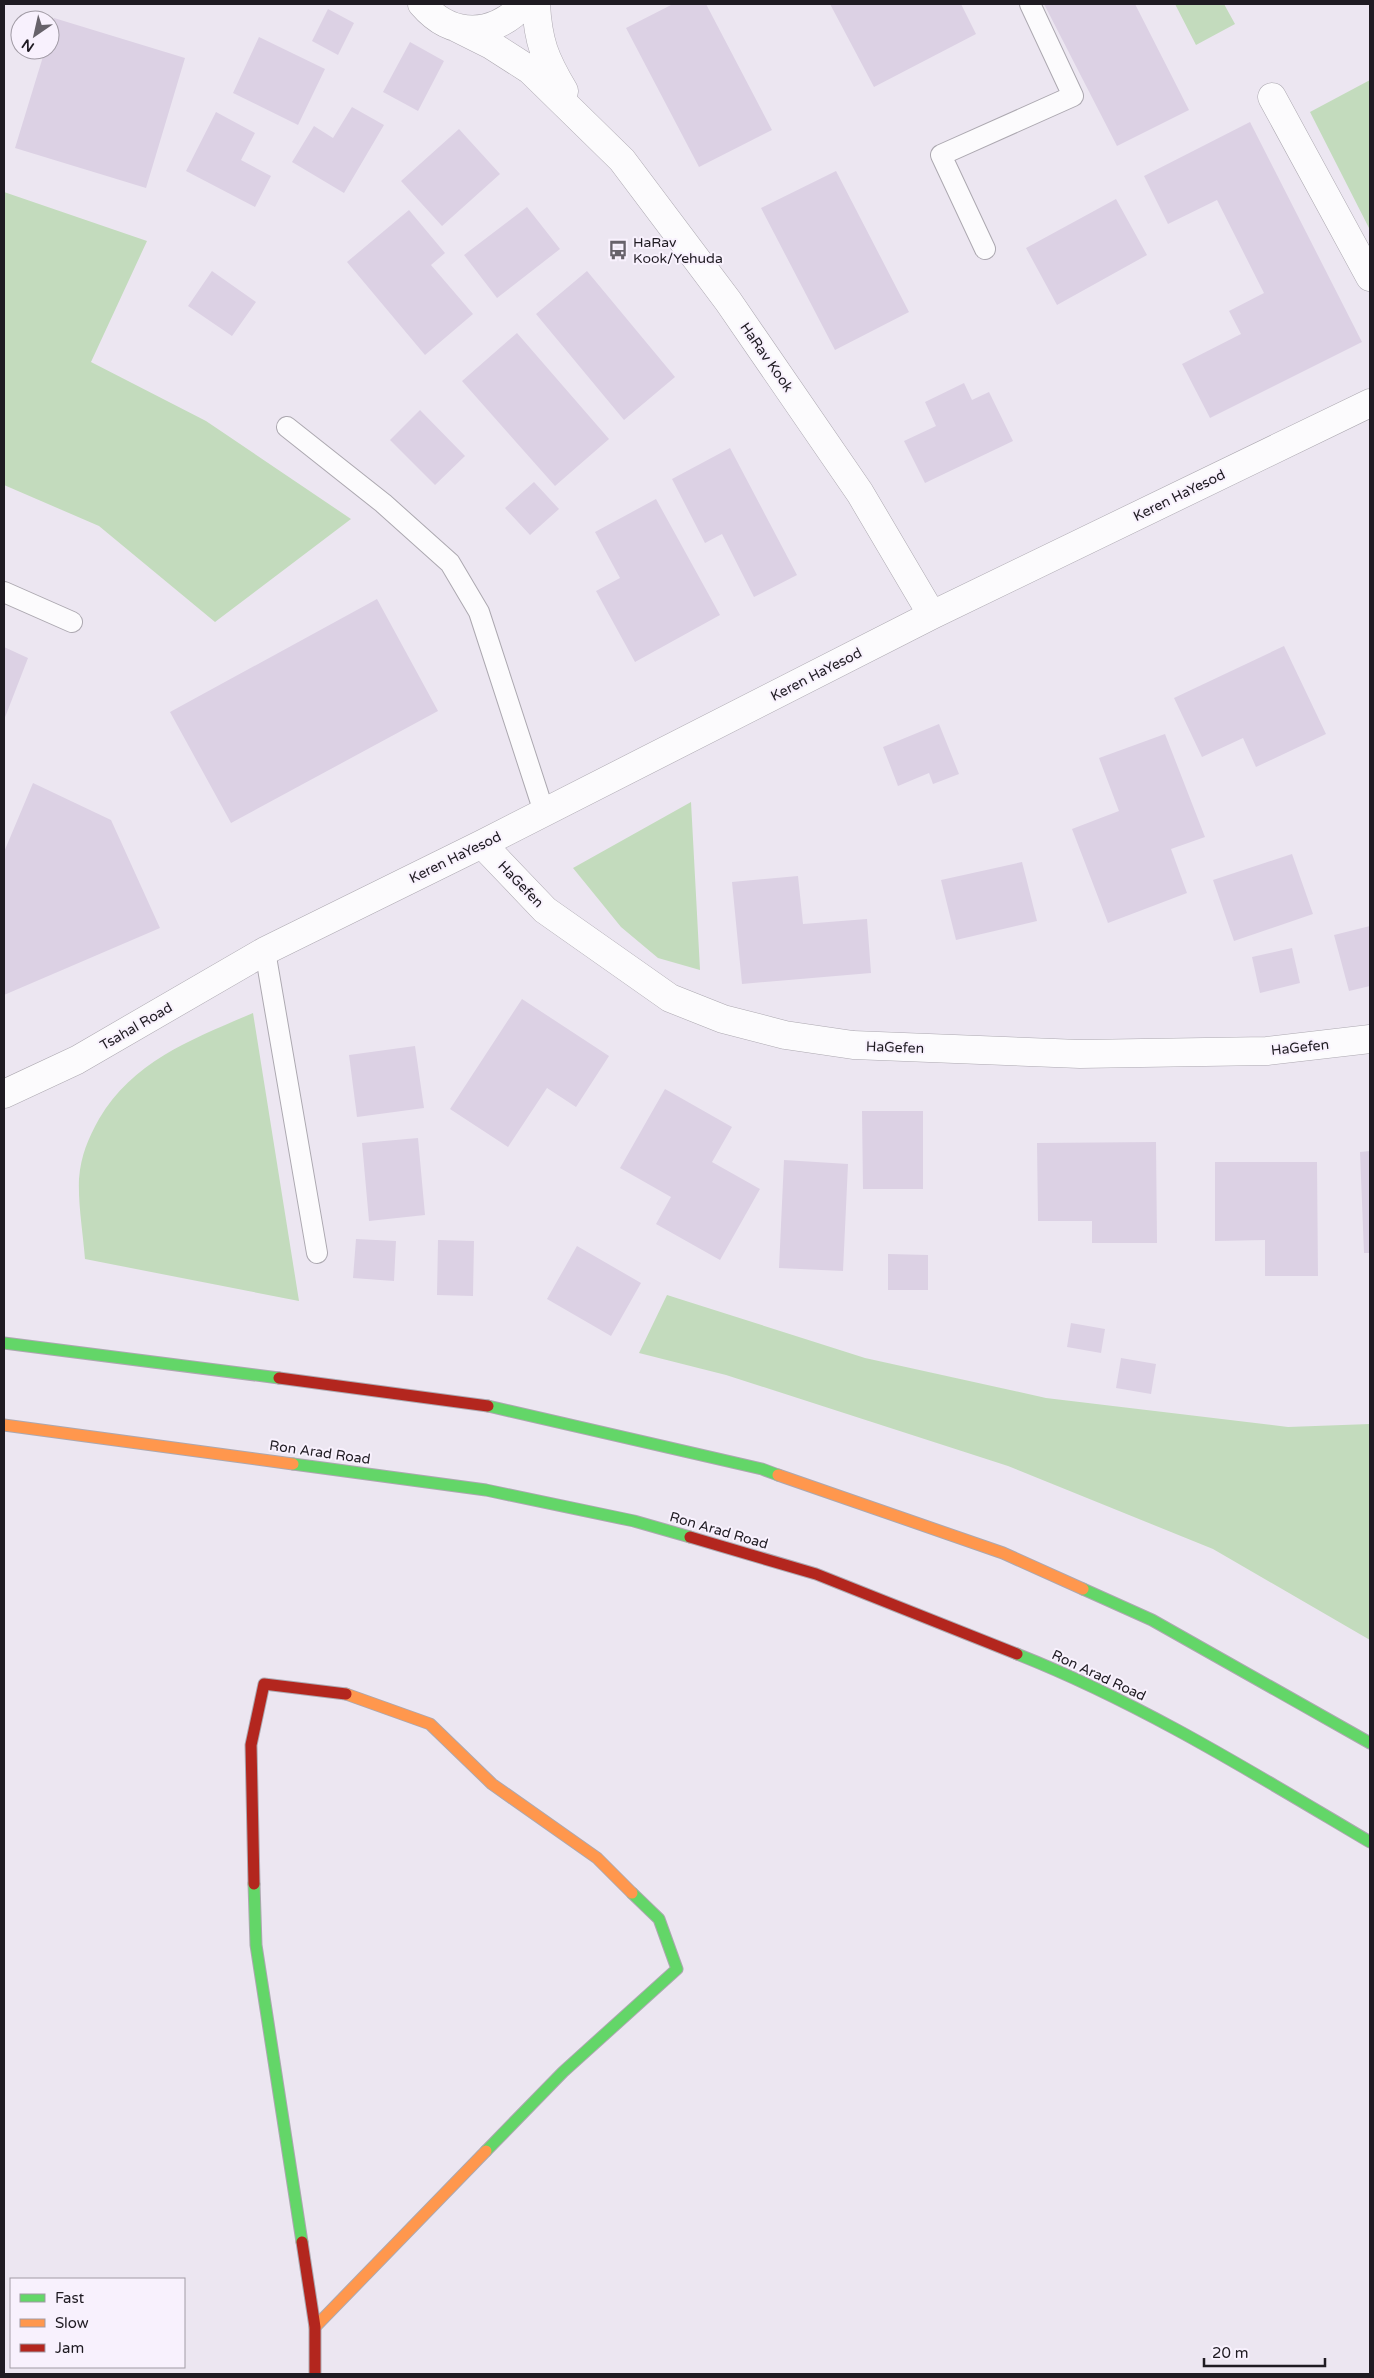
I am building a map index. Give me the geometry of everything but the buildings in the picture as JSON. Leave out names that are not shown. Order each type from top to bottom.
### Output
[{"type":"main road","points":[[4,1343],[470,1402],[762,1469],[1003,1553],[1143,1616],[1370,1743]]},
{"type":"main road","name":"Ron Arad Road","points":[[4,1425],[486,1490],[634,1520],[816,1574],[1020,1655],[1131,1705],[1229,1758],[1370,1842]]},
{"type":"main road","points":[[315,2327],[563,2072],[677,1969],[658,1919],[597,1858],[492,1784],[430,1724],[347,1694],[264,1684],[251,1745],[256,1945],[315,2327],[316,2374]]},
{"type":"street","name":"HaRav Kook","points":[[422,4],[431,14],[491,44],[530,70],[622,160],[728,301],[860,493],[932,615]]},
{"type":"street","points":[[457,28],[477,30],[496,26],[514,16],[524,4]]},
{"type":"street","name":"HaRav Kook","points":[[536,4],[537,30],[546,60],[579,116]]},
{"type":"street","points":[[1272,96],[1370,277]]},
{"type":"street","name":"Keren HaYesod","points":[[265,951],[482,844],[932,615],[1370,403]]},
{"type":"street","name":"HaGefen","points":[[482,844],[545,910],[670,998],[723,1019],[785,1035],[853,1045],[1080,1054],[1267,1051],[1370,1040]]},
{"type":"street","name":"Tsahal Road","points":[[4,1094],[77,1060],[265,951]]},
{"type":"lane","points":[[985,249],[941,155],[1073,96],[1030,4]]},
{"type":"lane","points":[[287,427],[383,503],[450,563],[479,612],[544,812]]},
{"type":"lane","points":[[4,592],[72,622]]},
{"type":"lane","points":[[265,951],[317,1253]]},
{"type":"green space","points":[[1175,4],[1224,4],[1235,24],[1196,45]]},
{"type":"green space","points":[[1370,80],[1370,230],[1310,112]]},
{"type":"green space","points":[[4,192],[147,241],[91,362],[206,421],[351,519],[215,622],[99,526],[4,485]]},
{"type":"green space","points":[[691,802],[700,970],[658,958],[621,927],[573,868]]},
{"type":"green space","points":[[253,1013],[299,1301],[85,1259],[79,1179],[81,1162],[99,1119],[129,1081],[147,1066],[187,1042]]},
{"type":"green space","points":[[667,1295],[865,1358],[1046,1398],[1288,1427],[1370,1424],[1370,1640],[1213,1549],[1008,1466],[726,1375],[639,1353]]},
{"type":"traffic: fast","points":[[4,1343],[279,1378]]},
{"type":"traffic: fast","points":[[488,1406],[762,1469],[778,1475]]},
{"type":"traffic: fast","points":[[293,1464],[486,1490],[634,1521],[690,1537]]},
{"type":"traffic: fast","points":[[1083,1589],[1152,1620],[1370,1743]]},
{"type":"traffic: fast","points":[[1017,1654],[1063,1673],[1153,1717],[1370,1842]]},
{"type":"traffic: fast","points":[[254,1884],[256,1945],[302,2242]]},
{"type":"traffic: fast","points":[[486,2151],[563,2072],[677,1969],[659,1919],[632,1893]]},
{"type":"traffic: slow","points":[[4,1425],[293,1464]]},
{"type":"traffic: slow","points":[[778,1475],[1003,1553],[1083,1589]]},
{"type":"traffic: slow","points":[[346,1694],[430,1724],[492,1784],[597,1858],[632,1893]]},
{"type":"traffic: slow","points":[[315,2327],[486,2151]]},
{"type":"traffic: jam","points":[[279,1378],[488,1406]]},
{"type":"traffic: jam","points":[[690,1537],[816,1574],[1017,1654]]},
{"type":"traffic: jam","points":[[254,1884],[251,1745],[264,1684],[346,1694]]},
{"type":"traffic: jam","points":[[302,2242],[315,2327],[315,2374]]},
{"type":"place","name":"HaRav Kook/Yehuda","points":[[618,250]]}]
